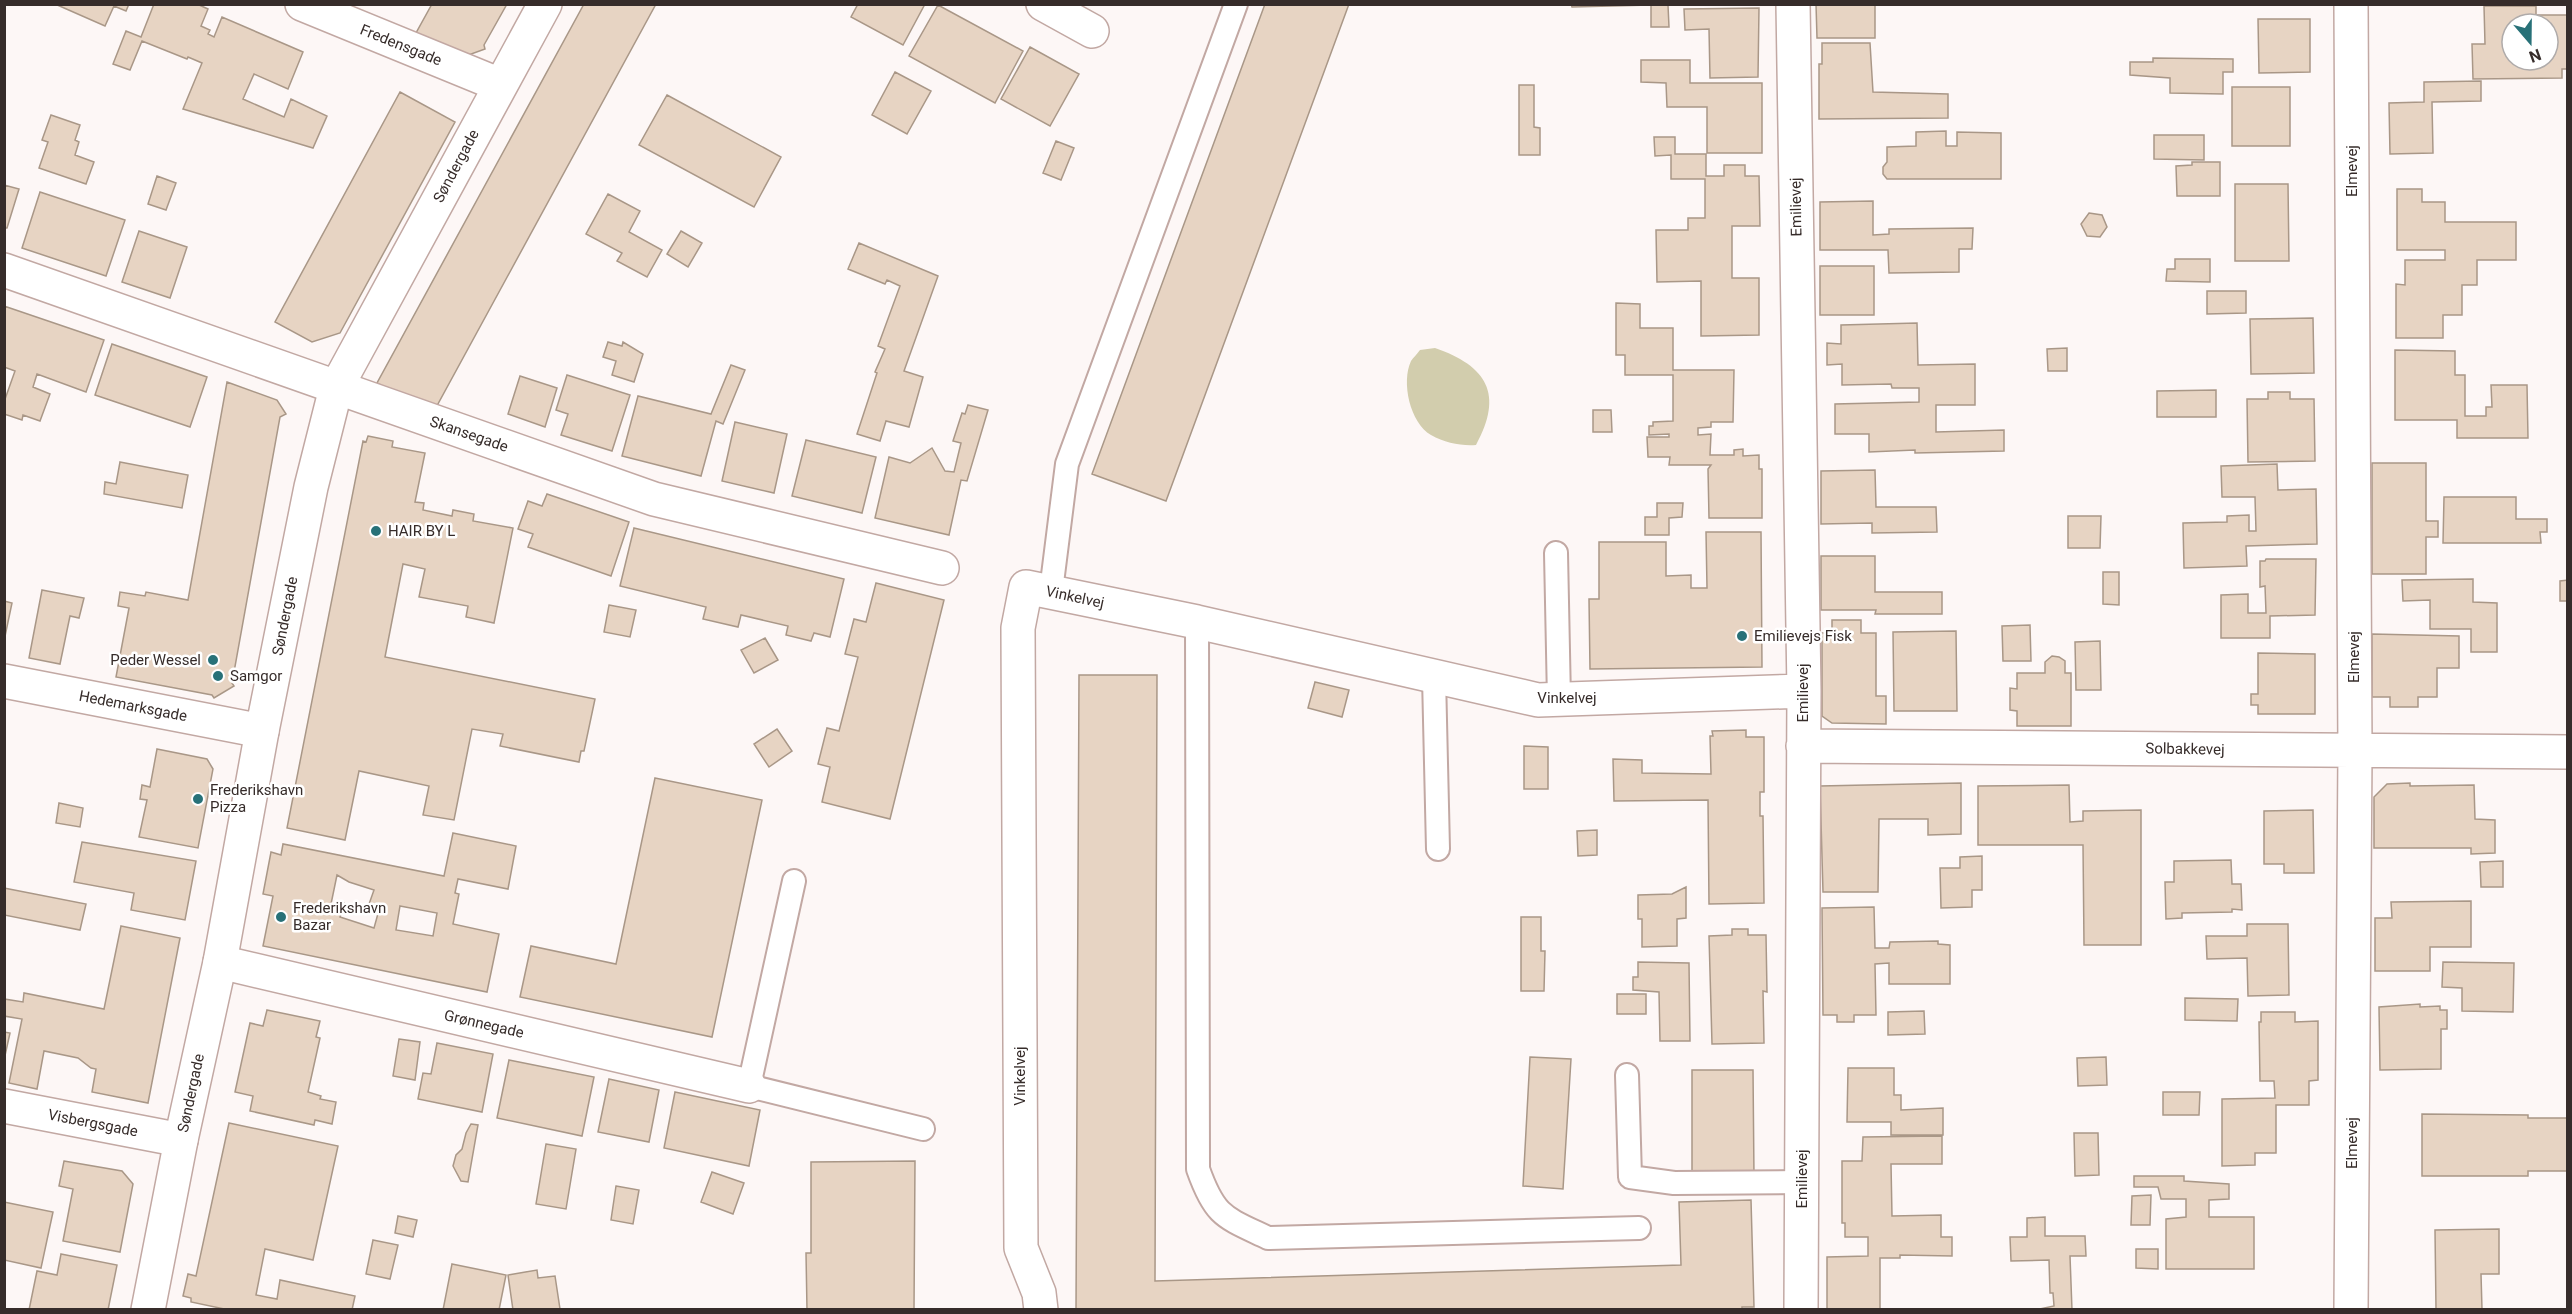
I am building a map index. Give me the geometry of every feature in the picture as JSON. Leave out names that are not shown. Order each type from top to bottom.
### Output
[{"type":"street","name":"Fredensgade","points":[[302,4],[500,85]]},
{"type":"street","name":"Søndergade","points":[[148,1310],[181,1140],[220,963],[262,731],[311,487],[336,388],[545,4]]},
{"type":"street","points":[[1043,4],[1092,31]]},
{"type":"street","name":"Emilievej","points":[[1793,4],[1804,691],[1801,1310]]},
{"type":"street","name":"Elmevej","points":[[2351,4],[2355,751],[2351,1310]]},
{"type":"street","name":"Skansegade","points":[[4,270],[654,499],[942,568]]},
{"type":"street","name":"Vinkelvej","points":[[1041,1310],[1039,1293],[1021,1248],[1018,628],[1026,587],[1197,622],[1538,700],[1804,691]]},
{"type":"street","name":"Hedemarksgade","points":[[4,681],[262,731]]},
{"type":"street","name":"Solbakkevej","points":[[1803,746],[2568,752]]},
{"type":"street","name":"Grønnegade","points":[[220,963],[748,1086]]},
{"type":"street","name":"Visbergsgade","points":[[4,1106],[181,1140]]},
{"type":"lane","points":[[1051,591],[1067,464],[1236,4]]},
{"type":"lane","points":[[1556,553],[1559,700]]},
{"type":"lane","points":[[1197,622],[1198,1169],[1208,1197],[1225,1217],[1268,1238],[1639,1228]]},
{"type":"lane","points":[[1434,677],[1438,849]]},
{"type":"lane","points":[[794,881],[748,1086],[923,1129]]},
{"type":"lane","points":[[1627,1075],[1630,1177],[1674,1183],[1802,1182]]},
{"type":"shaded area","points":[[1435,348],[1467,364],[1486,384],[1489,411],[1476,445],[1453,443],[1431,435],[1424,429],[1413,412],[1407,390],[1411,361],[1420,350]]},
{"type":"building","points":[[55,4],[129,4],[126,11],[114,6],[105,26]]},
{"type":"building","points":[[154,4],[197,4],[208,9],[201,26],[210,30],[208,34],[214,37],[222,17],[303,52],[288,89],[254,74],[243,99],[284,117],[291,99],[327,116],[313,148],[183,109],[202,63],[188,57],[187,59],[142,41],[130,70],[113,64],[126,31],[141,37]]},
{"type":"building","points":[[432,4],[507,4],[484,45],[485,49],[463,57],[416,33]]},
{"type":"building","points":[[584,4],[656,4],[433,413],[377,383]]},
{"type":"building","points":[[858,4],[925,4],[903,45],[851,17]]},
{"type":"building","points":[[1265,4],[1349,4],[1166,501],[1092,474]]},
{"type":"building","points":[[1571,4],[1679,5],[1668,5],[1669,27],[1651,27],[1651,5],[1572,7]]},
{"type":"building","points":[[1816,4],[1875,4],[1875,38],[1817,38]]},
{"type":"building","points":[[938,5],[1023,51],[995,103],[909,56]]},
{"type":"building","points":[[2484,6],[2536,6],[2536,12],[2500,12],[2500,72],[2560,72],[2560,15],[2568,15],[2568,69],[2562,69],[2562,78],[2473,79],[2472,44],[2485,44]]},
{"type":"building","points":[[1759,8],[1758,77],[1710,78],[1709,29],[1685,30],[1684,9]]},
{"type":"building","points":[[2258,19],[2310,19],[2310,72],[2259,73]]},
{"type":"building","points":[[1822,43],[1870,43],[1873,92],[1948,94],[1948,118],[1819,119],[1819,64],[1822,64]]},
{"type":"building","points":[[1030,47],[1079,74],[1050,126],[1001,99]]},
{"type":"building","points":[[2153,58],[2233,59],[2233,72],[2223,72],[2223,94],[2170,93],[2170,78],[2130,75],[2130,62],[2153,62]]},
{"type":"building","points":[[1641,60],[1690,60],[1690,83],[1762,83],[1762,153],[1707,153],[1707,107],[1667,107],[1666,83],[1641,82]]},
{"type":"building","points":[[895,72],[931,91],[907,134],[872,115]]},
{"type":"building","points":[[2481,81],[2481,101],[2432,102],[2433,153],[2390,154],[2389,103],[2424,102],[2424,82]]},
{"type":"building","points":[[1519,85],[1534,85],[1534,127],[1540,128],[1540,155],[1519,155]]},
{"type":"building","points":[[2232,87],[2290,87],[2290,146],[2232,146]]},
{"type":"building","points":[[400,92],[455,122],[340,333],[312,342],[275,322]]},
{"type":"building","points":[[667,95],[781,157],[754,207],[639,145]]},
{"type":"building","points":[[51,115],[80,125],[75,140],[79,142],[75,155],[94,162],[86,184],[39,168],[48,142],[42,140]]},
{"type":"building","points":[[1946,131],[1946,146],[1957,146],[1957,132],[2001,133],[2001,179],[1887,179],[1883,174],[1883,167],[1887,162],[1887,147],[1916,146],[1916,132]]},
{"type":"building","points":[[2154,135],[2204,135],[2204,160],[2154,159]]},
{"type":"building","points":[[1654,137],[1675,137],[1675,154],[1706,154],[1706,176],[1724,176],[1724,165],[1745,165],[1745,176],[1759,176],[1760,226],[1732,226],[1732,278],[1759,278],[1759,335],[1701,336],[1701,281],[1657,282],[1656,230],[1688,230],[1688,218],[1705,218],[1705,179],[1671,179],[1671,155],[1655,156]]},
{"type":"building","points":[[1056,141],[1074,148],[1061,180],[1043,173]]},
{"type":"building","points":[[2192,162],[2220,162],[2220,196],[2177,196],[2176,166],[2192,165]]},
{"type":"building","points":[[157,176],[176,183],[166,210],[148,204]]},
{"type":"building","points":[[2235,184],[2288,184],[2289,261],[2235,261]]},
{"type":"building","points":[[4,185],[19,189],[7,228],[4,228]]},
{"type":"building","points":[[2397,189],[2422,189],[2422,202],[2445,202],[2445,222],[2516,222],[2516,260],[2477,260],[2477,285],[2462,285],[2462,315],[2443,315],[2443,338],[2396,338],[2396,284],[2405,285],[2405,260],[2445,260],[2445,250],[2397,250]]},
{"type":"building","points":[[40,192],[125,220],[106,276],[22,248]]},
{"type":"building","points":[[608,194],[640,211],[629,232],[662,250],[647,277],[617,261],[622,253],[586,234]]},
{"type":"building","points":[[1873,201],[1873,235],[1889,234],[1889,229],[1973,228],[1972,249],[1959,249],[1959,272],[1889,273],[1888,250],[1820,250],[1820,202]]},
{"type":"building","points":[[2089,213],[2102,215],[2107,227],[2100,237],[2087,236],[2081,224]]},
{"type":"building","points":[[139,231],[187,247],[170,298],[122,282]]},
{"type":"building","points":[[681,231],[702,243],[688,267],[667,254]]},
{"type":"building","points":[[859,243],[938,276],[904,371],[923,377],[909,427],[886,421],[880,441],[857,434],[877,373],[875,372],[885,349],[878,346],[900,286],[887,280],[885,284],[848,269]]},
{"type":"building","points":[[2175,259],[2210,259],[2210,282],[2166,281],[2167,269],[2175,269]]},
{"type":"building","points":[[1820,266],[1874,266],[1874,315],[1820,315]]},
{"type":"building","points":[[2207,291],[2246,291],[2246,313],[2207,314]]},
{"type":"building","points":[[1616,303],[1640,304],[1640,328],[1673,328],[1673,370],[1734,370],[1733,422],[1711,422],[1711,427],[1698,428],[1698,435],[1711,434],[1710,455],[1734,455],[1734,450],[1743,449],[1743,456],[1759,455],[1759,469],[1762,469],[1762,518],[1709,518],[1708,469],[1711,465],[1669,465],[1670,457],[1648,457],[1647,437],[1669,437],[1669,434],[1649,435],[1649,426],[1653,426],[1653,422],[1673,421],[1673,375],[1625,375],[1625,355],[1616,355]]},
{"type":"building","points":[[4,306],[104,340],[86,392],[37,374],[33,387],[50,394],[40,421],[23,415],[22,420],[4,414],[4,402],[15,371],[4,367]]},
{"type":"building","points":[[2313,318],[2314,373],[2251,374],[2250,319]]},
{"type":"building","points":[[1917,323],[1918,365],[1975,364],[1975,405],[1936,405],[1936,432],[2004,430],[2004,451],[1869,452],[1869,434],[1835,434],[1835,404],[1919,402],[1919,388],[1892,388],[1891,384],[1842,385],[1842,364],[1827,365],[1827,343],[1841,344],[1841,325]]},
{"type":"building","points":[[608,342],[622,346],[623,342],[643,354],[634,382],[612,375],[616,361],[603,357]]},
{"type":"building","points":[[112,344],[207,377],[190,427],[95,395]]},
{"type":"building","points":[[2067,348],[2067,371],[2048,371],[2047,349]]},
{"type":"building","points":[[2395,350],[2455,351],[2455,375],[2465,375],[2465,416],[2486,416],[2486,407],[2492,407],[2491,385],[2527,385],[2528,438],[2457,438],[2457,420],[2395,420]]},
{"type":"building","points":[[731,365],[745,370],[723,424],[716,421],[701,476],[622,456],[638,396],[711,414]]},
{"type":"building","points":[[567,375],[630,395],[612,451],[561,435],[568,414],[556,410]]},
{"type":"building","points":[[520,376],[557,388],[545,427],[508,414]]},
{"type":"building","points":[[227,382],[277,400],[286,414],[280,417],[232,683],[234,686],[214,698],[212,695],[116,677],[129,608],[118,606],[120,592],[145,596],[146,592],[188,600]]},
{"type":"building","points":[[2216,390],[2216,417],[2157,417],[2157,391]]},
{"type":"building","points":[[2268,392],[2290,392],[2290,399],[2314,399],[2315,461],[2248,462],[2247,399],[2268,399]]},
{"type":"building","points":[[968,405],[988,410],[967,481],[961,480],[949,535],[875,518],[889,457],[910,463],[932,448],[945,471],[954,472],[961,443],[953,441],[962,413],[965,414]]},
{"type":"building","points":[[1593,410],[1611,410],[1612,432],[1593,432]]},
{"type":"building","points":[[735,422],[787,434],[774,493],[722,481]]},
{"type":"building","points":[[368,436],[393,441],[392,447],[425,453],[415,502],[424,503],[423,510],[452,516],[453,510],[474,514],[473,521],[513,528],[494,623],[466,617],[468,606],[419,597],[425,569],[403,564],[385,657],[595,699],[584,751],[581,751],[579,762],[500,746],[503,734],[472,729],[454,820],[423,815],[429,786],[359,771],[345,840],[287,828],[363,441],[366,442]]},
{"type":"building","points":[[806,440],[876,457],[862,513],[792,496]]},
{"type":"building","points":[[120,462],[188,475],[182,508],[104,494],[105,482],[116,484]]},
{"type":"building","points":[[2372,463],[2426,463],[2426,521],[2438,521],[2438,537],[2426,537],[2426,574],[2372,574]]},
{"type":"building","points":[[2277,464],[2278,490],[2316,489],[2317,544],[2246,546],[2247,566],[2184,568],[2183,523],[2227,522],[2227,516],[2249,515],[2249,531],[2256,531],[2255,497],[2222,497],[2221,466]]},
{"type":"building","points":[[1875,470],[1876,507],[1936,507],[1937,532],[1872,533],[1872,523],[1821,524],[1821,471]]},
{"type":"building","points":[[547,494],[629,522],[611,576],[528,547],[533,534],[518,529],[528,501],[542,506]]},
{"type":"building","points":[[2444,497],[2516,497],[2516,519],[2547,519],[2547,532],[2540,532],[2541,543],[2443,543]]},
{"type":"building","points":[[1657,503],[1683,503],[1682,517],[1669,518],[1669,535],[1645,535],[1645,517],[1657,517]]},
{"type":"building","points":[[2068,516],[2101,516],[2100,548],[2068,548]]},
{"type":"building","points":[[634,528],[844,579],[830,637],[814,633],[811,641],[786,635],[788,626],[741,615],[738,627],[703,619],[706,607],[620,586]]},
{"type":"building","points":[[1706,532],[1761,532],[1762,667],[1590,669],[1589,599],[1599,599],[1599,542],[1666,542],[1666,576],[1691,575],[1691,588],[1707,588]]},
{"type":"building","points":[[1821,556],[1875,556],[1875,592],[1942,592],[1942,614],[1875,614],[1876,610],[1821,610]]},
{"type":"building","points":[[2316,559],[2315,615],[2270,616],[2270,638],[2221,638],[2221,595],[2248,594],[2248,613],[2266,613],[2265,586],[2260,587],[2260,561]]},
{"type":"building","points":[[2103,572],[2119,572],[2119,605],[2103,604]]},
{"type":"building","points":[[2473,579],[2473,602],[2497,603],[2497,652],[2471,652],[2471,629],[2430,629],[2430,600],[2403,601],[2402,580]]},
{"type":"building","points":[[2568,580],[2568,601],[2560,601],[2560,581]]},
{"type":"building","points":[[876,583],[944,600],[890,819],[822,802],[830,767],[818,764],[827,728],[839,731],[858,657],[845,654],[854,619],[866,622]]},
{"type":"building","points":[[42,590],[84,598],[79,618],[70,616],[60,664],[29,658]]},
{"type":"building","points":[[4,601],[12,603],[4,641]]},
{"type":"building","points":[[609,605],[636,610],[630,637],[604,632]]},
{"type":"building","points":[[1832,620],[1861,620],[1861,633],[1876,633],[1876,696],[1886,696],[1886,724],[1832,723],[1822,716],[1822,633],[1832,633]]},
{"type":"building","points":[[2030,625],[2031,661],[2003,661],[2002,626]]},
{"type":"building","points":[[1956,631],[1957,711],[1894,711],[1893,632]]},
{"type":"building","points":[[2372,634],[2459,636],[2459,668],[2437,668],[2437,697],[2418,697],[2418,707],[2390,707],[2390,697],[2372,697]]},
{"type":"building","points":[[765,638],[778,660],[754,673],[741,650]]},
{"type":"building","points":[[2100,641],[2101,690],[2076,690],[2075,642]]},
{"type":"building","points":[[2258,653],[2315,654],[2315,714],[2258,714],[2258,705],[2251,705],[2251,694],[2258,694]]},
{"type":"building","points":[[2052,656],[2065,661],[2065,673],[2071,673],[2071,726],[2017,726],[2017,711],[2010,710],[2010,688],[2017,689],[2017,673],[2045,673],[2045,662]]},
{"type":"building","points":[[1079,675],[1157,675],[1155,1281],[1681,1265],[1679,1202],[1751,1200],[1754,1307],[1742,1307],[1742,1310],[1076,1310]]},
{"type":"building","points":[[1315,682],[1349,690],[1342,717],[1308,708]]},
{"type":"building","points":[[777,729],[792,751],[769,767],[754,744]]},
{"type":"building","points":[[1746,730],[1746,737],[1764,737],[1764,792],[1760,792],[1760,816],[1763,816],[1764,903],[1709,904],[1708,800],[1614,801],[1613,759],[1642,760],[1642,773],[1711,774],[1710,736],[1713,736],[1712,731]]},
{"type":"building","points":[[1524,746],[1548,747],[1548,789],[1524,789]]},
{"type":"building","points":[[157,749],[207,759],[213,769],[198,848],[139,837],[147,800],[140,799],[142,785],[150,787]]},
{"type":"building","points":[[655,778],[762,800],[712,1037],[520,997],[531,946],[616,964]]},
{"type":"building","points":[[1961,783],[1961,834],[1928,835],[1928,819],[1879,819],[1878,892],[1823,892],[1820,786]]},
{"type":"building","points":[[2410,783],[2410,786],[2474,785],[2475,819],[2495,820],[2495,853],[2471,854],[2471,848],[2374,848],[2374,797],[2387,784]]},
{"type":"building","points":[[2069,785],[2070,822],[2083,821],[2083,811],[2141,810],[2141,945],[2084,945],[2083,845],[1978,845],[1978,786]]},
{"type":"building","points":[[59,803],[83,808],[80,827],[56,823]]},
{"type":"building","points":[[2313,810],[2314,873],[2284,873],[2284,864],[2264,864],[2264,811]]},
{"type":"building","points":[[1597,830],[1597,855],[1578,856],[1577,831]]},
{"type":"building","points":[[453,833],[516,846],[508,889],[458,879],[455,893],[459,894],[453,924],[499,934],[487,992],[263,946],[273,896],[263,894],[271,852],[281,855],[283,844],[444,876]],"holes":[[[337,875],[349,882],[374,890],[368,907],[379,910],[374,928],[340,917],[344,903],[331,904]],[[400,906],[437,913],[433,936],[396,930]]]},
{"type":"building","points":[[82,842],[196,861],[185,920],[131,910],[134,893],[74,882]]},
{"type":"building","points":[[1982,856],[1982,890],[1972,890],[1972,907],[1941,908],[1940,868],[1960,868],[1960,857]]},
{"type":"building","points":[[2231,860],[2232,884],[2241,884],[2242,910],[2182,913],[2182,918],[2166,919],[2165,882],[2174,882],[2174,861]]},
{"type":"building","points":[[2503,861],[2503,887],[2481,887],[2480,862]]},
{"type":"building","points":[[1686,887],[1686,918],[1677,919],[1677,946],[1642,947],[1642,919],[1638,919],[1638,895],[1672,894]]},
{"type":"building","points":[[4,888],[86,904],[80,930],[4,915]]},
{"type":"building","points":[[2471,901],[2471,947],[2430,947],[2430,971],[2375,971],[2375,918],[2392,918],[2391,902]]},
{"type":"building","points":[[1874,907],[1875,948],[1889,948],[1890,942],[1938,941],[1938,944],[1950,945],[1950,984],[1889,984],[1889,963],[1875,964],[1876,1015],[1854,1015],[1854,1022],[1837,1022],[1837,1015],[1823,1015],[1822,908]]},
{"type":"building","points":[[1521,917],[1541,917],[1541,951],[1545,951],[1544,991],[1521,991]]},
{"type":"building","points":[[2247,924],[2288,924],[2289,995],[2248,996],[2247,958],[2207,959],[2206,936],[2247,936]]},
{"type":"building","points":[[121,926],[180,938],[148,1103],[92,1092],[96,1069],[78,1058],[44,1051],[37,1089],[9,1083],[22,1019],[4,1016],[4,999],[23,1002],[24,993],[104,1009]]},
{"type":"building","points":[[1732,929],[1748,929],[1748,935],[1766,935],[1767,992],[1763,991],[1764,1043],[1712,1044],[1709,936],[1732,935]]},
{"type":"building","points":[[1638,962],[1689,963],[1690,1041],[1660,1041],[1659,992],[1633,990],[1633,977],[1638,977]]},
{"type":"building","points":[[2443,962],[2514,963],[2513,1012],[2462,1011],[2462,988],[2442,987]]},
{"type":"building","points":[[1617,994],[1646,994],[1646,1014],[1617,1014]]},
{"type":"building","points":[[2185,998],[2238,999],[2237,1021],[2185,1020]]},
{"type":"building","points":[[2420,1004],[2420,1007],[2440,1006],[2440,1010],[2447,1010],[2447,1029],[2441,1029],[2441,1069],[2380,1070],[2379,1007]]},
{"type":"building","points":[[267,1010],[320,1021],[316,1037],[320,1038],[308,1092],[321,1096],[320,1099],[336,1102],[332,1124],[315,1120],[314,1125],[250,1111],[253,1096],[235,1092],[250,1023],[263,1026]]},
{"type":"building","points":[[1924,1011],[1925,1034],[1888,1035],[1888,1012]]},
{"type":"building","points":[[2261,1012],[2295,1012],[2295,1022],[2318,1021],[2318,1080],[2309,1081],[2309,1105],[2276,1105],[2276,1153],[2255,1153],[2255,1165],[2222,1166],[2222,1099],[2275,1098],[2274,1081],[2260,1081],[2259,1022],[2261,1022]]},
{"type":"building","points":[[4,1032],[10,1033],[4,1060]]},
{"type":"building","points":[[399,1039],[420,1042],[415,1080],[393,1076]]},
{"type":"building","points":[[437,1043],[493,1054],[482,1112],[418,1099],[423,1073],[431,1074]]},
{"type":"building","points":[[1530,1057],[1571,1059],[1563,1189],[1523,1186]]},
{"type":"building","points":[[2106,1057],[2107,1085],[2078,1086],[2077,1058]]},
{"type":"building","points":[[509,1060],[594,1077],[582,1136],[497,1118]]},
{"type":"building","points":[[1848,1068],[1894,1068],[1894,1095],[1901,1095],[1901,1110],[1943,1108],[1943,1135],[1891,1135],[1891,1122],[1847,1122]]},
{"type":"building","points":[[1692,1070],[1753,1070],[1754,1177],[1692,1177]]},
{"type":"building","points":[[609,1079],[659,1090],[649,1142],[598,1132]]},
{"type":"building","points":[[675,1092],[760,1110],[749,1166],[664,1148]]},
{"type":"building","points":[[2163,1092],[2200,1092],[2199,1115],[2163,1115]]},
{"type":"building","points":[[2422,1114],[2528,1115],[2528,1118],[2568,1118],[2568,1171],[2528,1171],[2528,1176],[2422,1176]]},
{"type":"building","points":[[229,1123],[338,1146],[313,1260],[265,1249],[256,1295],[277,1299],[280,1280],[355,1296],[352,1310],[229,1310],[191,1302],[191,1298],[183,1296],[188,1274],[196,1276]]},
{"type":"building","points":[[471,1124],[478,1125],[468,1182],[461,1181],[453,1166]]},
{"type":"building","points":[[2074,1133],[2098,1133],[2099,1175],[2075,1176]]},
{"type":"building","points":[[1942,1136],[1942,1164],[1891,1164],[1892,1216],[1941,1215],[1941,1237],[1952,1237],[1952,1256],[1900,1255],[1900,1258],[1880,1258],[1880,1310],[1827,1310],[1827,1257],[1868,1256],[1868,1237],[1845,1237],[1845,1223],[1842,1223],[1842,1161],[1862,1161],[1863,1137]]},
{"type":"building","points":[[546,1144],[576,1149],[566,1209],[536,1204]]},
{"type":"building","points":[[64,1161],[122,1171],[133,1184],[120,1252],[63,1241],[73,1189],[59,1186]]},
{"type":"building","points":[[915,1161],[914,1310],[807,1310],[806,1253],[811,1253],[811,1162]]},
{"type":"building","points":[[712,1172],[744,1183],[733,1214],[701,1202]]},
{"type":"building","points":[[2134,1176],[2184,1176],[2184,1181],[2229,1184],[2229,1199],[2209,1200],[2209,1217],[2254,1217],[2254,1269],[2166,1269],[2166,1219],[2186,1217],[2186,1199],[2161,1199],[2158,1187],[2134,1187]]},
{"type":"building","points":[[616,1186],[639,1190],[633,1224],[611,1220]]},
{"type":"building","points":[[2151,1195],[2150,1225],[2131,1225],[2132,1196]]},
{"type":"building","points":[[4,1202],[53,1212],[41,1268],[4,1260]]},
{"type":"building","points":[[398,1216],[417,1220],[413,1237],[395,1233]]},
{"type":"building","points":[[2045,1217],[2045,1236],[2085,1236],[2086,1256],[2070,1256],[2072,1310],[2035,1310],[2054,1306],[2053,1293],[2050,1293],[2049,1260],[2011,1261],[2010,1237],[2027,1237],[2027,1218]]},
{"type":"building","points":[[2499,1229],[2499,1274],[2481,1274],[2482,1309],[2436,1309],[2435,1230]]},
{"type":"building","points":[[373,1240],[398,1245],[390,1279],[366,1274]]},
{"type":"building","points":[[2136,1249],[2158,1249],[2158,1269],[2136,1268]]},
{"type":"building","points":[[61,1254],[117,1265],[108,1310],[29,1310],[37,1271],[57,1275]]},
{"type":"building","points":[[452,1264],[506,1275],[499,1310],[443,1310]]},
{"type":"building","points":[[537,1270],[538,1278],[555,1276],[560,1309],[513,1310],[508,1275]]},
{"type":"place","name":"HAIR BY L","points":[[376,531]]},
{"type":"place","name":"Emilievejs Fisk","points":[[1742,636]]},
{"type":"place","name":"Peder Wessel","points":[[213,660]]},
{"type":"place","name":"Samgor","points":[[218,676]]},
{"type":"place","name":"Frederikshavn Pizza","points":[[198,799]]},
{"type":"place","name":"Frederikshavn Bazar","points":[[281,917]]}]
